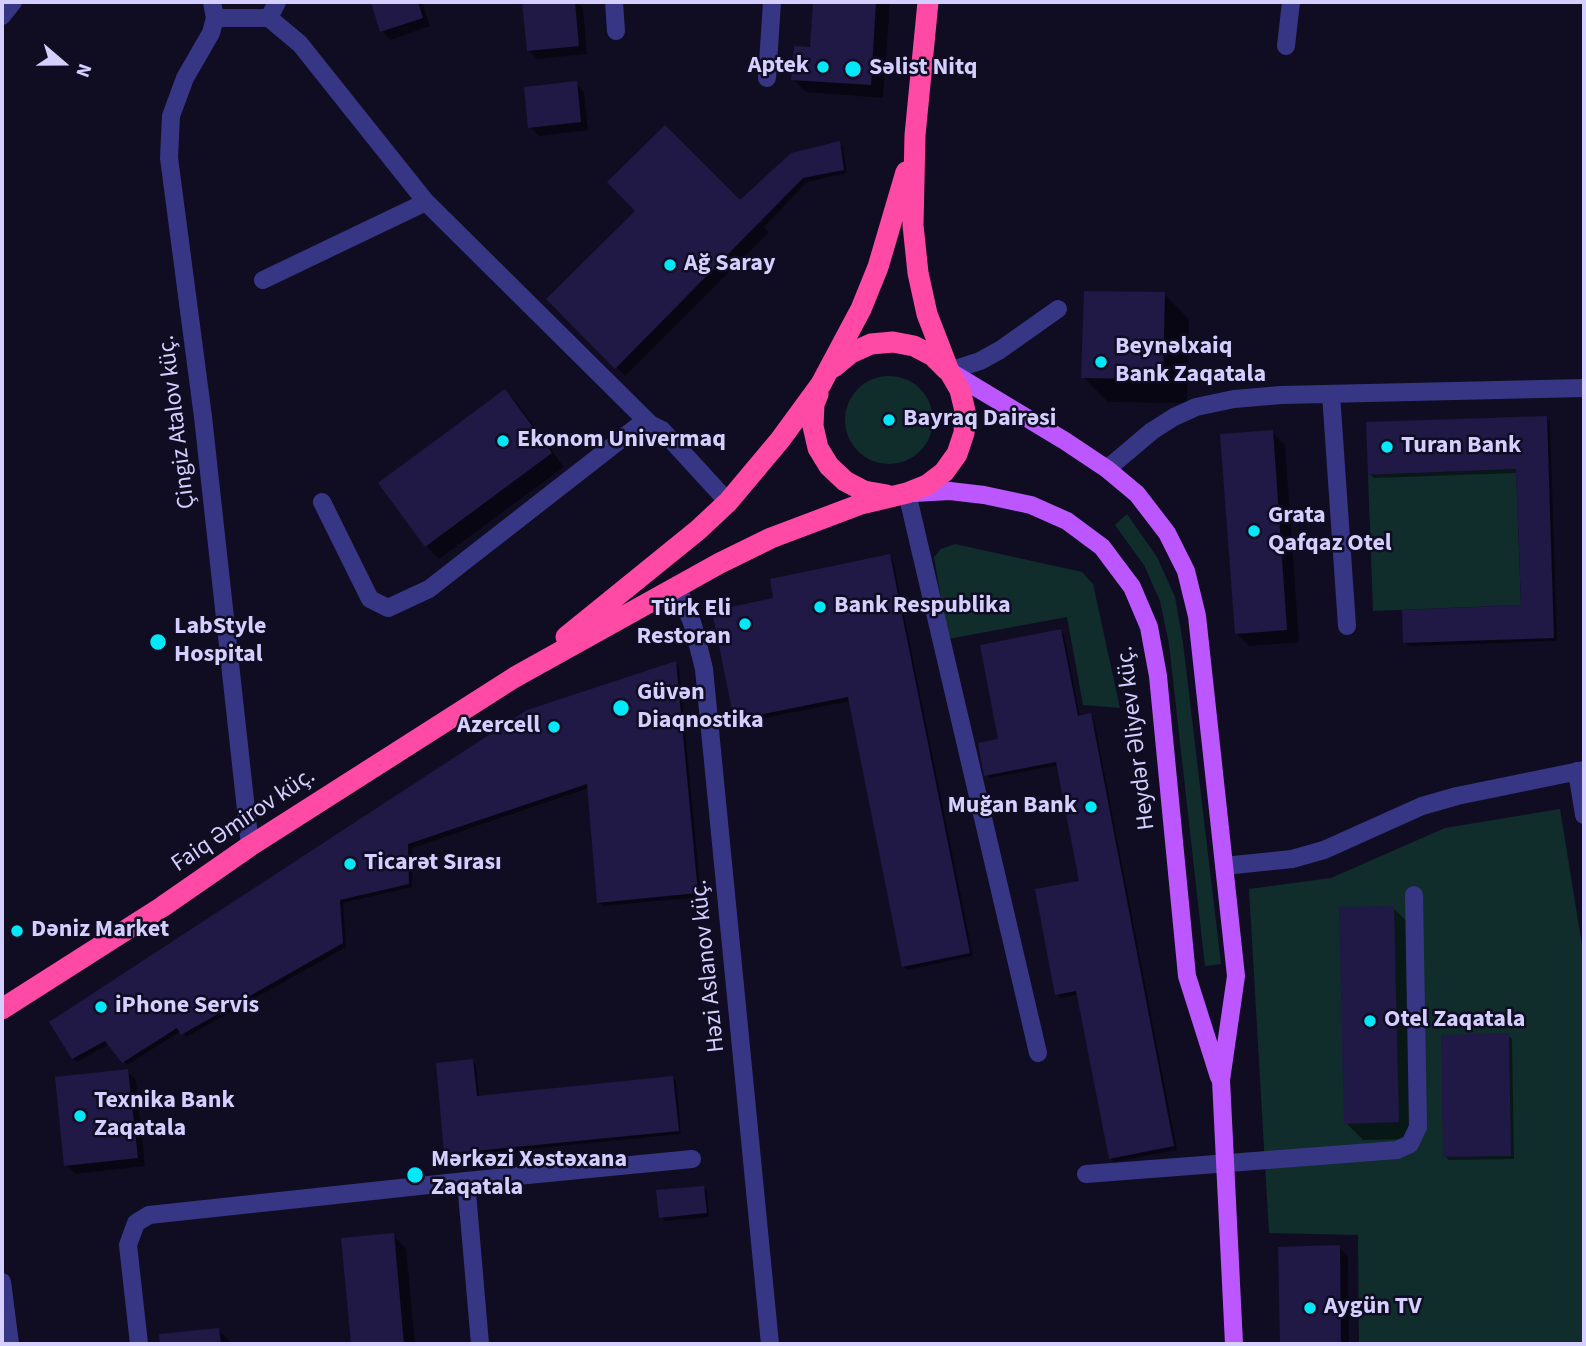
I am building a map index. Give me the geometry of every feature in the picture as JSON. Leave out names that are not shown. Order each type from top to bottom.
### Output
[{"type":"highway","points":[[515,677],[677,586],[782,533],[861,503],[907,493],[927,485],[944,471],[957,454],[964,433],[965,411],[960,390],[949,371],[927,314],[918,273],[913,225],[915,135],[928,2]]},
{"type":"highway","points":[[907,493],[886,495],[864,491],[845,481],[829,466],[818,448],[813,426],[814,404],[821,384],[861,309],[878,267],[895,215],[915,135]]},
{"type":"highway","points":[[515,677],[682,545],[728,502],[780,440],[834,366],[851,353],[871,344],[893,342],[914,346],[933,356],[949,371]]},
{"type":"highway","name":"Faiq Əmirov küç.","points":[[2,1009],[515,677]]},
{"type":"main road","points":[[949,371],[1107,468],[1137,494],[1167,533],[1186,571],[1197,616],[1236,976],[1220,1080],[1234,1344]]},
{"type":"main road","name":"Heydər Əliyev küç.","points":[[907,493],[950,491],[1031,505],[1067,521],[1102,547],[1132,586],[1149,627],[1158,676],[1187,976],[1220,1080]]},
{"type":"street","points":[[2,16],[13,2]]},
{"type":"street","points":[[614,2],[616,31]]},
{"type":"street","points":[[767,78],[772,2]]},
{"type":"street","points":[[1286,46],[1291,2]]},
{"type":"street","points":[[213,10],[273,10],[426,202],[650,424],[662,430],[728,502]]},
{"type":"street","name":"Çingiz Atalov küç.","points":[[213,10],[211,33],[185,78],[171,116],[169,158],[203,417],[250,846]]},
{"type":"street","points":[[263,280],[426,202]]},
{"type":"street","points":[[949,371],[979,361],[1000,350],[1058,309]]},
{"type":"street","points":[[1107,468],[1152,431],[1174,417],[1196,407],[1234,399],[1584,388]]},
{"type":"street","points":[[1331,394],[1347,626]]},
{"type":"street","points":[[322,502],[370,599],[388,608],[429,589],[638,426],[650,424]]},
{"type":"street","points":[[907,493],[1038,1053]]},
{"type":"street","name":"Həzi Aslanov küç.","points":[[677,586],[693,625],[704,669],[770,1344]]},
{"type":"street","points":[[1224,866],[1292,859],[1324,850],[1422,806],[1457,796],[1581,771],[1584,815]]},
{"type":"street","points":[[1086,1174],[1397,1150],[1410,1144],[1418,1127],[1414,895]]},
{"type":"street","points":[[139,1344],[128,1245],[136,1223],[149,1215],[692,1159]]},
{"type":"street","points":[[466,1181],[480,1344]]},
{"type":"street","points":[[2,1282],[10,1344]]},
{"type":"green space","points":[[889,376],[914,383],[926,395],[933,420],[926,445],[914,457],[889,464],[864,457],[852,445],[845,420],[852,395],[864,383]]},
{"type":"green space","points":[[1516,469],[1521,605],[1373,611],[1368,475]]},
{"type":"green space","points":[[1127,514],[1157,557],[1175,597],[1183,643],[1221,964],[1205,966],[1169,644],[1160,601],[1144,565],[1115,525]]},
{"type":"green space","points":[[955,544],[1082,572],[1093,584],[1120,708],[1083,705],[1067,617],[948,639],[934,557],[941,549]]},
{"type":"green space","points":[[1560,809],[1584,958],[1584,1344],[1359,1344],[1358,1235],[1269,1233],[1249,889],[1331,878],[1445,828]]},
{"type":"building","points":[[371,2],[418,2],[423,18],[380,32]]},
{"type":"building","points":[[522,2],[575,2],[579,46],[527,51]]},
{"type":"building","points":[[813,2],[876,2],[871,85],[791,80],[794,46],[810,47]]},
{"type":"building","points":[[577,81],[581,122],[528,128],[524,87]]},
{"type":"building","points":[[665,125],[740,200],[791,153],[840,141],[844,170],[803,178],[615,369],[546,299],[635,211],[607,182]]},
{"type":"building","points":[[1084,291],[1165,292],[1163,379],[1081,378]]},
{"type":"building","points":[[505,389],[552,453],[425,547],[378,483]]},
{"type":"building","points":[[1547,416],[1554,638],[1403,643],[1402,610],[1521,605],[1516,469],[1368,475],[1366,422]]},
{"type":"building","points":[[1273,430],[1287,630],[1235,634],[1220,434]]},
{"type":"building","points":[[890,554],[970,953],[902,967],[848,697],[734,720],[712,611],[773,598],[770,579]]},
{"type":"building","points":[[1061,629],[1078,716],[1091,713],[1174,1146],[1109,1159],[1076,991],[1055,995],[1035,889],[1079,881],[1056,762],[984,776],[978,743],[998,739],[980,645]]},
{"type":"building","name":"Ticarət Sırası","points":[[676,661],[698,893],[597,903],[587,784],[408,844],[409,884],[340,900],[343,943],[181,1035],[177,1028],[122,1063],[105,1041],[72,1059],[49,1022],[527,710]]},
{"type":"building","points":[[1394,906],[1399,1122],[1344,1124],[1339,907]]},
{"type":"building","points":[[1509,1033],[1511,1156],[1443,1157],[1441,1035]]},
{"type":"building","points":[[473,1059],[477,1096],[673,1076],[679,1131],[444,1154],[436,1063]]},
{"type":"building","points":[[128,1069],[138,1158],[64,1166],[55,1077]]},
{"type":"building","points":[[704,1186],[707,1213],[659,1218],[656,1190]]},
{"type":"building","points":[[394,1233],[404,1344],[351,1344],[341,1238]]},
{"type":"building","points":[[1340,1245],[1341,1344],[1280,1344],[1278,1247]]},
{"type":"building","points":[[219,1328],[221,1344],[160,1344],[159,1334]]},
{"type":"place","name":"Aptek","points":[[823,67]]},
{"type":"place","name":"Səlist Nitq","points":[[853,69]]},
{"type":"place","name":"Ağ Saray","points":[[670,265]]},
{"type":"place","name":"Beynəlxaiq Bank Zaqatala","points":[[1101,362]]},
{"type":"place","name":"Bayraq Dairəsi","points":[[889,420]]},
{"type":"place","name":"Ekonom Univermaq","points":[[503,441]]},
{"type":"place","name":"Turan Bank","points":[[1387,447]]},
{"type":"place","name":"Grata Qafqaz Otel","points":[[1254,531]]},
{"type":"place","name":"Bank Respublika","points":[[820,607]]},
{"type":"place","name":"Türk Eli Restoran","points":[[745,624]]},
{"type":"place","name":"LabStyle Hospital","points":[[158,642]]},
{"type":"place","name":"Güvən Diaqnostika","points":[[621,708]]},
{"type":"place","name":"Azercell","points":[[554,727]]},
{"type":"place","name":"Muğan Bank","points":[[1091,807]]},
{"type":"place","name":"Ticarət Sırası","points":[[350,864]]},
{"type":"place","name":"Dəniz Market","points":[[17,931]]},
{"type":"place","name":"iPhone Servis","points":[[101,1007]]},
{"type":"place","name":"Otel Zaqatala","points":[[1370,1021]]},
{"type":"place","name":"Texnika Bank Zaqatala","points":[[80,1116]]},
{"type":"place","name":"Mərkəzi Xəstəxana Zaqatala","points":[[415,1175]]},
{"type":"place","name":"Aygün TV","points":[[1310,1308]]}]
